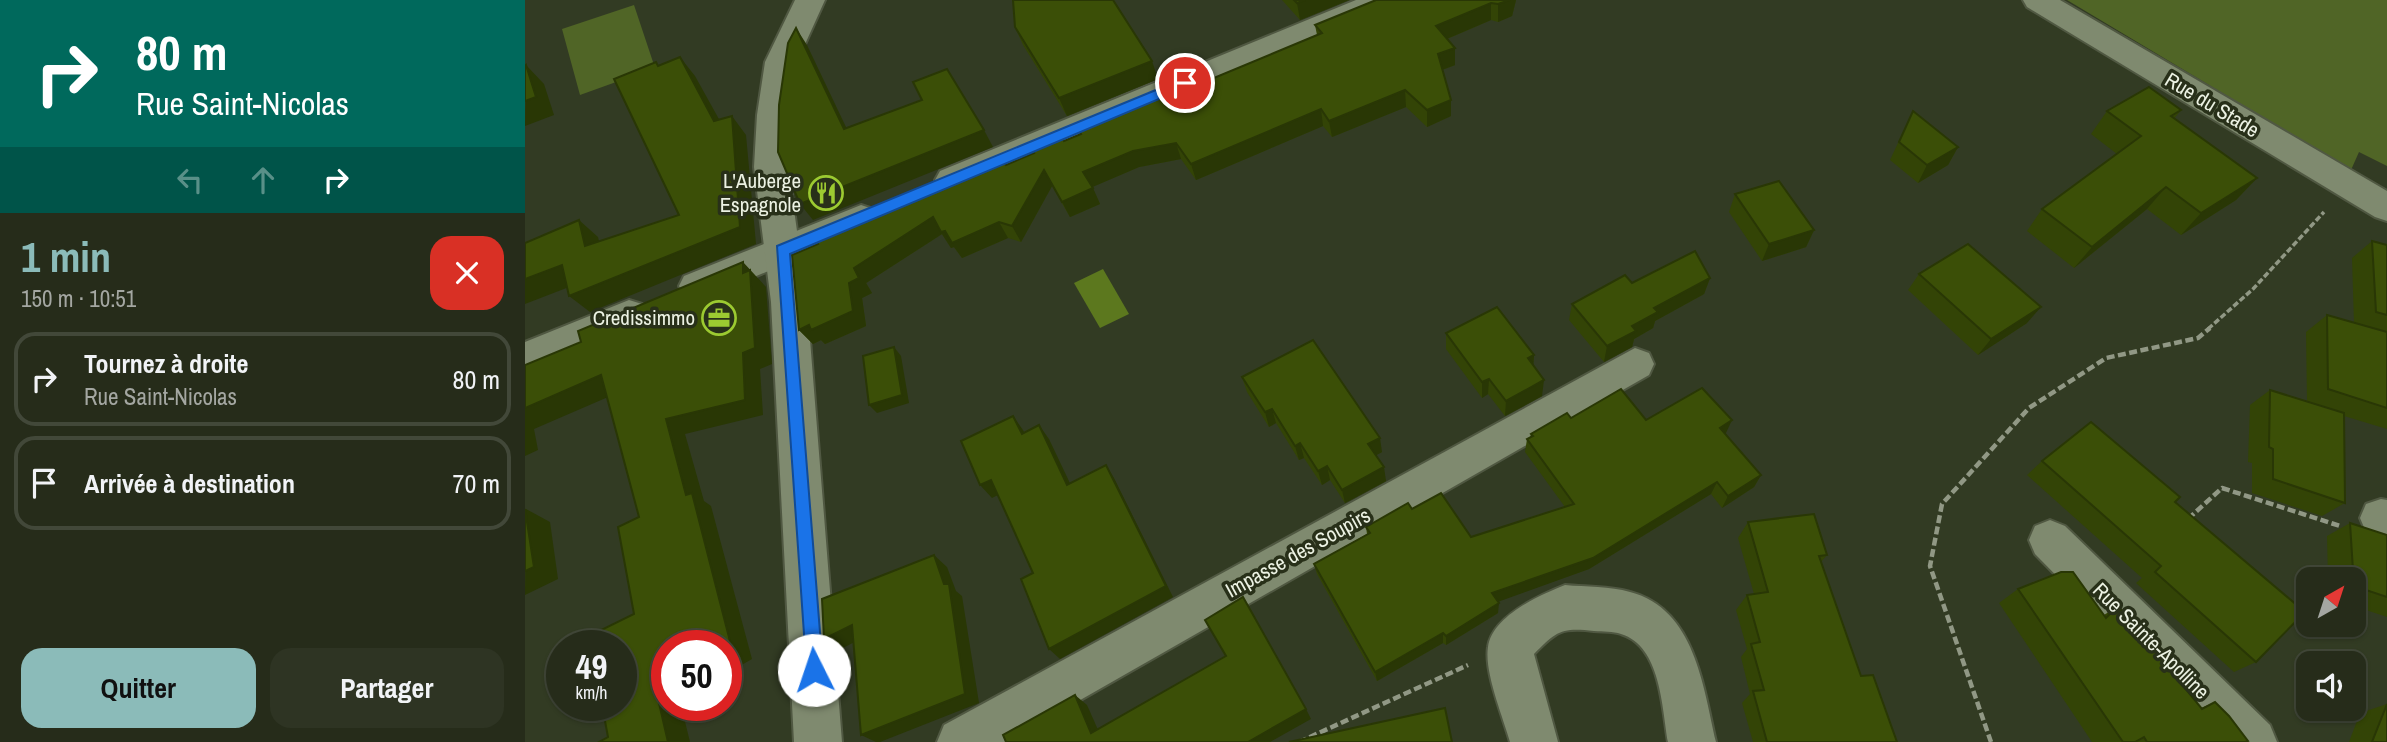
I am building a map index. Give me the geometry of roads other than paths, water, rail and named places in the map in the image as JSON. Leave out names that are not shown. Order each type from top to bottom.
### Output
[{"type":"street","points":[[810,0],[781,62],[773,114],[771,167],[789,302],[818,742]]},
{"type":"street","points":[[928,190],[1383,0]]},
{"type":"street","name":"Rue du Stade","points":[[2038,0],[2378,203]]},
{"type":"street","points":[[525,359],[890,206]]},
{"type":"street","name":"Impasse des Soupirs","points":[[961,742],[1635,364]]},
{"type":"street","name":"Rue Sainte-Apolline","points":[[2050,540],[2253,742]]},
{"type":"street","points":[[1534,742],[1514,674],[1510,647],[1534,622],[1565,606],[1629,613],[1659,632],[1677,671],[1692,742]]},
{"type":"place","name":"L'Auberge Espagnole","points":[[826,193]]},
{"type":"place","name":"Credissimmo","points":[[719,318]]}]
